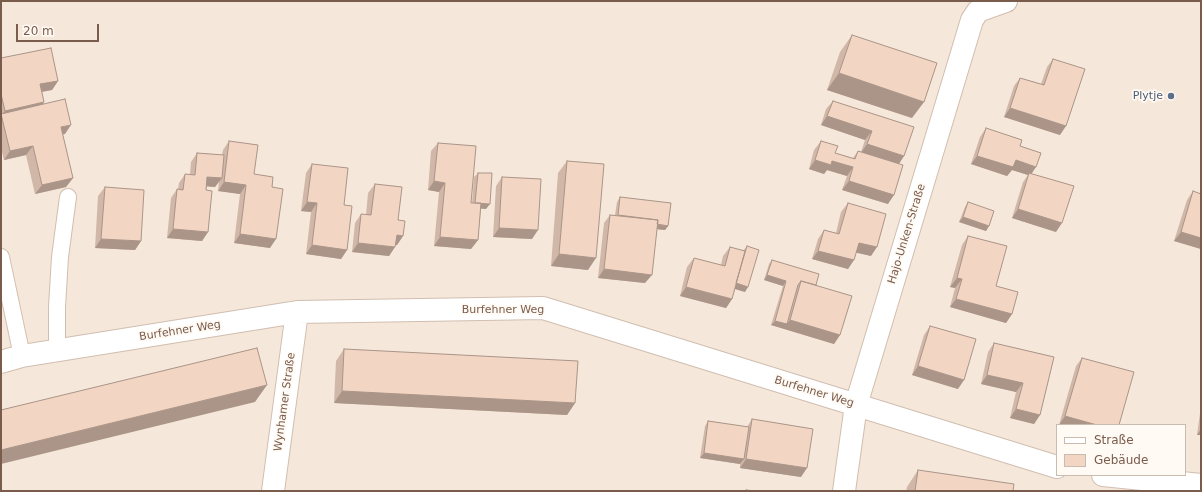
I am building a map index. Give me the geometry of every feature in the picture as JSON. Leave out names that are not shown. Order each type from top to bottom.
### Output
[{"type":"street","name":"Hajo-Unken-Straße","points":[[844,491],[856,405],[972,20],[978,11],[1006,1]]},
{"type":"street","name":"Burfehner Weg","points":[[1,362],[22,356],[297,312],[543,308],[1056,467]]},
{"type":"street","name":"Wynhamer Straße","points":[[273,491],[297,312]]},
{"type":"street","points":[[1113,476],[1201,485]]},
{"type":"lane","points":[[57,351],[57,307],[60,257],[68,197]]},
{"type":"lane","points":[[1,257],[22,356]]},
{"type":"shaded area","points":[[1,1],[1201,1],[1201,491],[1,491]]},
{"type":"building","points":[[852,35],[937,63],[924,102],[839,73]]},
{"type":"building","points":[[51,48],[58,81],[40,84],[44,102],[5,111],[1,94],[1,58]]},
{"type":"building","points":[[1053,59],[1085,69],[1066,126],[1010,108],[1020,78],[1044,85]]},
{"type":"building","points":[[65,99],[71,125],[61,127],[73,178],[42,185],[33,146],[10,151],[1,114]]},
{"type":"building","points":[[833,101],[914,127],[904,156],[867,144],[872,131],[827,116]]},
{"type":"building","points":[[986,128],[1022,140],[1020,146],[1041,153],[1036,167],[1016,160],[1013,167],[977,156]]},
{"type":"building","points":[[229,141],[258,145],[254,174],[273,177],[272,187],[283,189],[276,239],[240,234],[246,185],[224,182]]},
{"type":"building","points":[[821,141],[838,146],[835,153],[855,159],[858,151],[903,165],[894,195],[849,181],[853,167],[832,161],[831,165],[815,160]]},
{"type":"building","points":[[438,143],[476,146],[471,203],[481,203],[478,240],[440,237],[445,183],[434,181]]},
{"type":"building","points":[[197,153],[224,155],[222,178],[207,177],[206,190],[212,191],[208,232],[173,229],[177,189],[183,190],[185,174],[195,175]]},
{"type":"building","points":[[567,161],[604,164],[596,258],[559,254]]},
{"type":"building","points":[[312,164],[348,168],[344,205],[352,206],[347,250],[312,245],[317,203],[307,202]]},
{"type":"building","points":[[478,173],[492,173],[490,204],[475,203]]},
{"type":"building","points":[[1029,173],[1074,186],[1062,223],[1018,209]]},
{"type":"building","points":[[502,177],[541,179],[538,230],[499,228]]},
{"type":"building","points":[[375,184],[402,187],[398,220],[405,221],[403,236],[397,235],[395,247],[358,243],[361,214],[371,215]]},
{"type":"building","points":[[105,187],[144,190],[141,241],[101,239]]},
{"type":"building","points":[[1193,191],[1201,194],[1201,238],[1181,232]]},
{"type":"building","points":[[620,197],[671,203],[668,226],[657,224],[658,220],[618,215]]},
{"type":"building","points":[[968,202],[994,211],[989,226],[963,217]]},
{"type":"building","points":[[848,203],[886,214],[877,247],[859,243],[854,260],[818,251],[824,230],[839,234]]},
{"type":"building","points":[[610,215],[658,220],[652,275],[604,269]]},
{"type":"building","points":[[968,236],[1007,246],[996,286],[1018,292],[1012,314],[956,299],[962,279],[957,278]]},
{"type":"building","points":[[747,246],[759,250],[748,287],[736,283]]},
{"type":"building","points":[[730,247],[745,251],[732,299],[686,287],[694,258],[725,266]]},
{"type":"building","points":[[772,260],[819,274],[816,285],[801,281],[798,285],[787,324],[775,321],[786,281],[767,275]]},
{"type":"building","points":[[801,281],[852,296],[840,335],[790,320]]},
{"type":"building","points":[[930,326],[976,339],[964,380],[918,366]]},
{"type":"building","points":[[994,343],[1054,357],[1040,415],[1016,409],[1023,383],[987,375]]},
{"type":"building","points":[[257,348],[267,385],[1,450],[1,410]]},
{"type":"building","points":[[344,349],[578,361],[575,403],[342,391]]},
{"type":"building","points":[[1082,358],[1134,372],[1119,424],[1093,424],[1065,416]]},
{"type":"building","points":[[752,419],[813,429],[807,468],[746,459]]},
{"type":"building","points":[[708,421],[749,427],[744,459],[704,453]]},
{"type":"building","points":[[918,470],[1014,484],[1013,491],[915,491]]},
{"type":"place","name":"Plytje","points":[[1171,96]]}]
